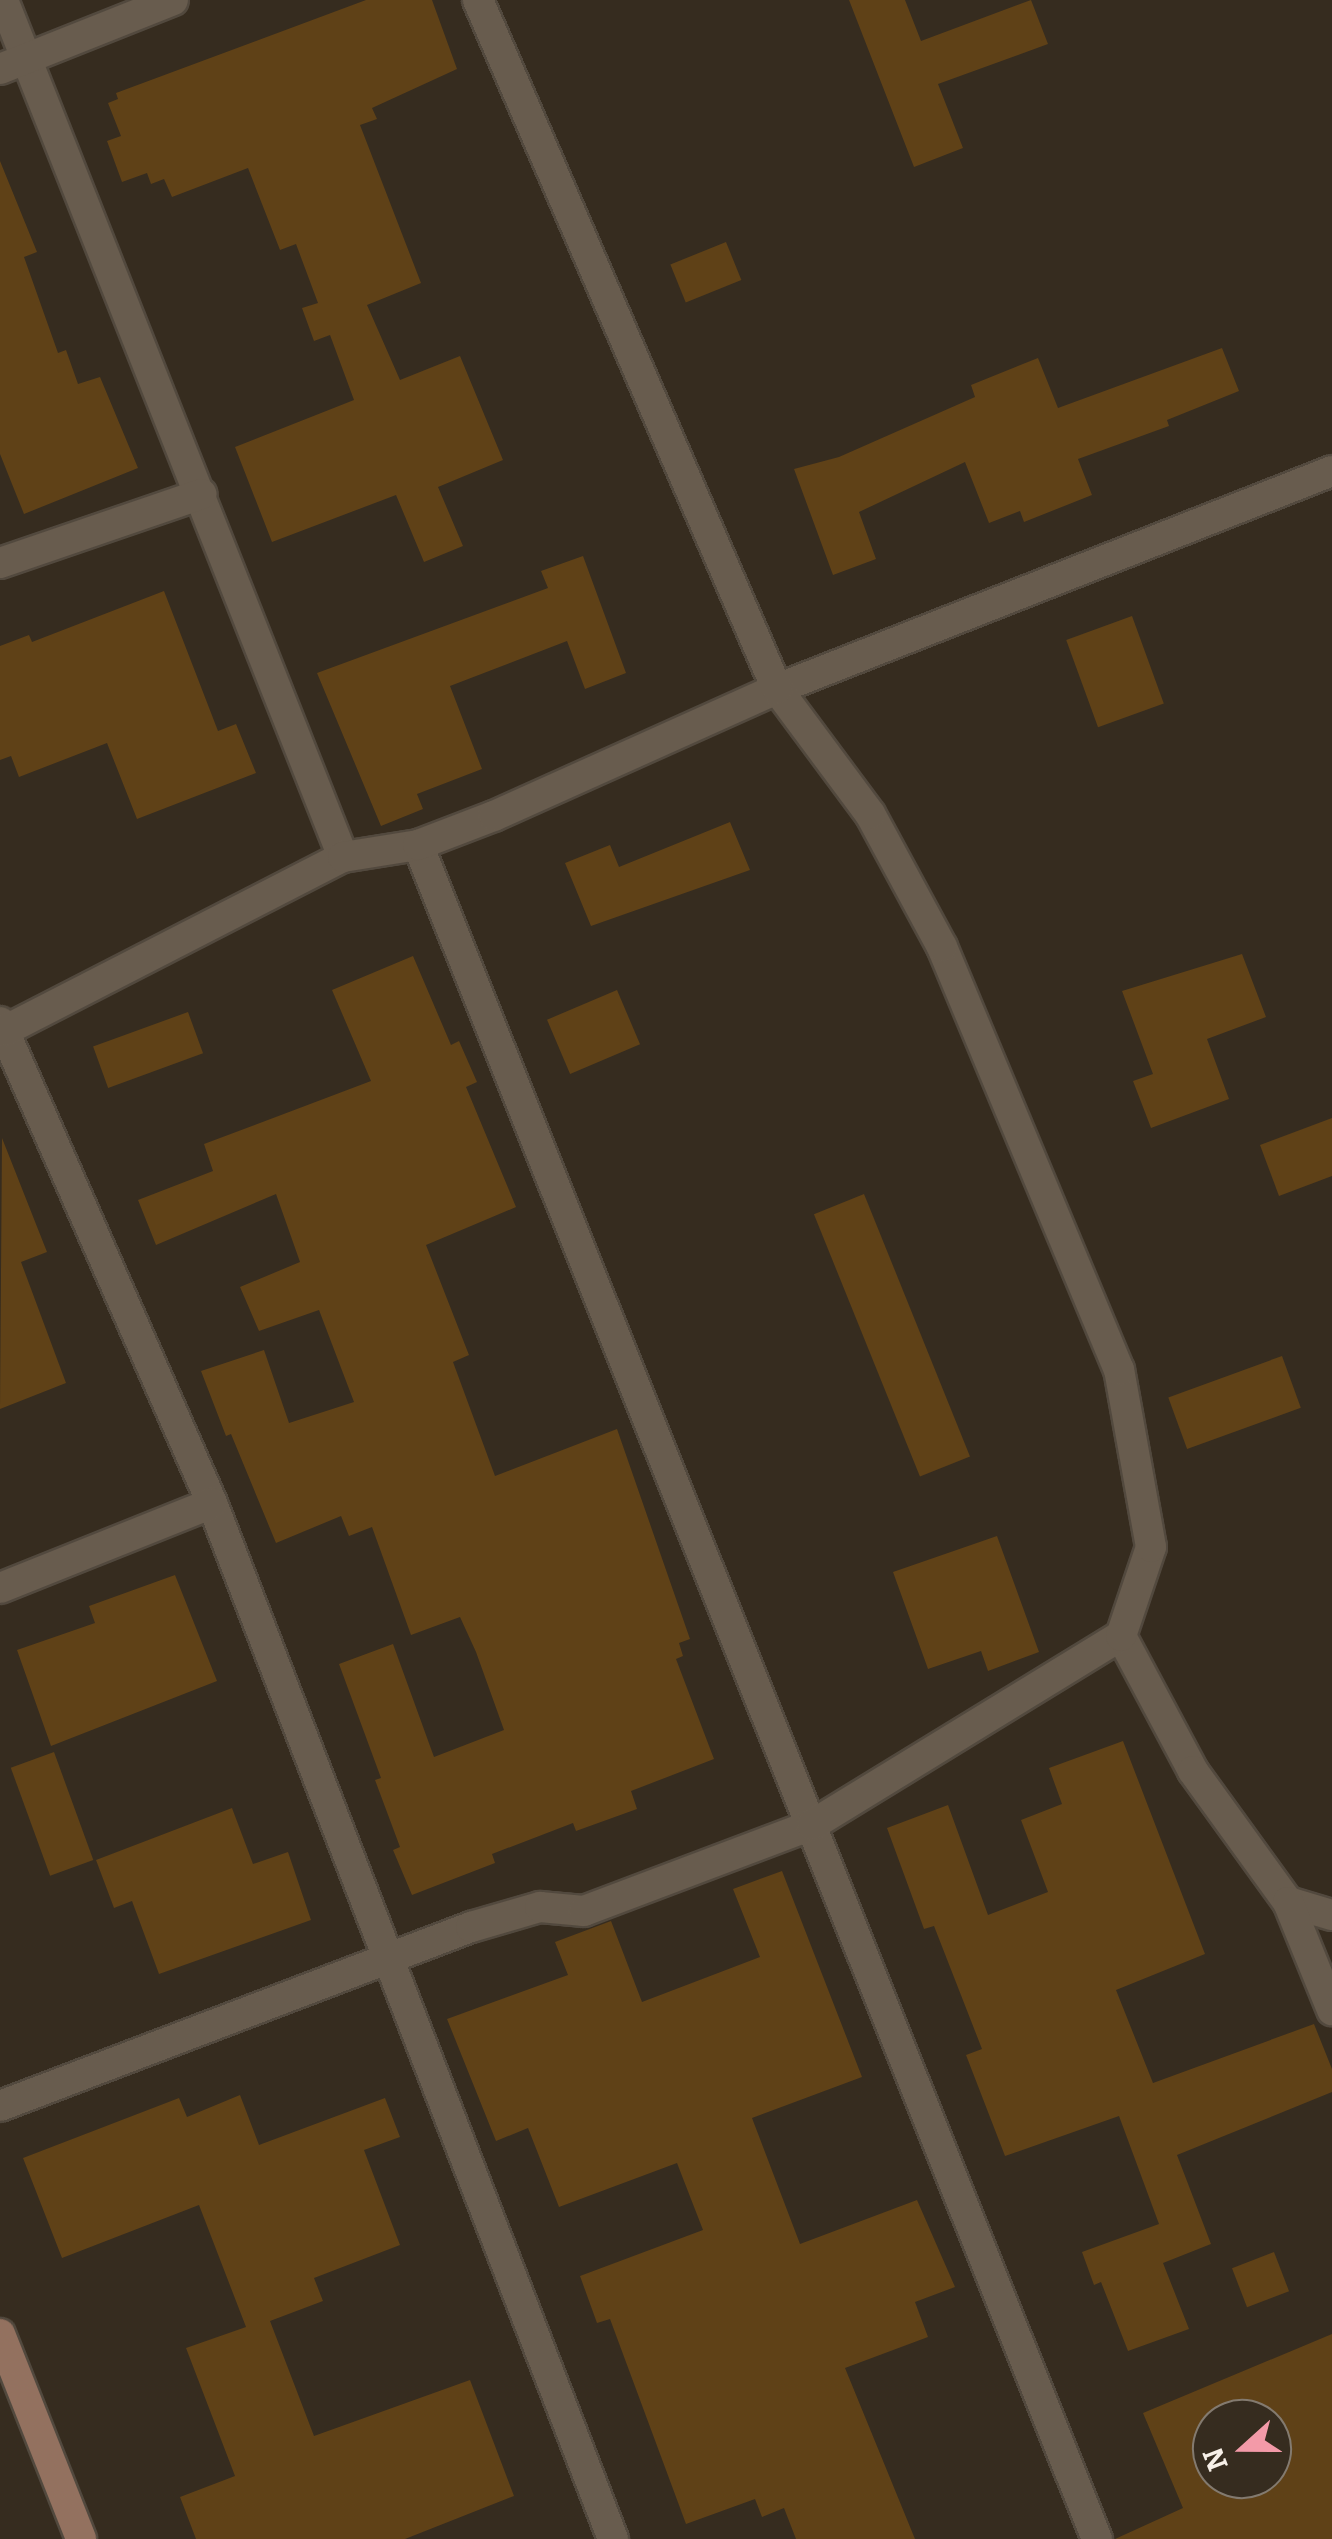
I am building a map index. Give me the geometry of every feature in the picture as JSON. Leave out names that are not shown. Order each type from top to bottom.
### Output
[{"type":"street","points":[[3,0],[13,64],[201,494],[343,857]]},
{"type":"street","points":[[13,64],[173,0]]},
{"type":"street","points":[[0,2106],[386,1960],[540,1907],[584,1910],[812,1826],[1120,1636],[1151,1548],[1119,1370],[942,947],[870,814],[777,689],[478,0]]},
{"type":"street","points":[[613,2539],[212,1504],[2,1026],[343,857],[418,845],[777,689],[1332,471]]},
{"type":"street","points":[[0,562],[201,494]]},
{"type":"street","points":[[418,845],[1097,2539]]},
{"type":"street","points":[[0,1588],[212,1504]]},
{"type":"street","points":[[1120,1636],[1193,1772],[1288,1902],[1332,2010]]},
{"type":"street","points":[[1288,1902],[1332,1914]]},
{"type":"street","points":[[0,2334],[81,2539]]},
{"type":"building","points":[[366,0],[432,0],[457,69],[372,108],[377,119],[360,125],[421,283],[367,305],[400,380],[460,356],[503,460],[438,487],[463,546],[424,562],[396,495],[272,542],[235,447],[354,400],[330,335],[314,341],[302,308],[318,303],[296,244],[280,250],[248,168],[172,197],[164,179],[151,184],[147,173],[122,182],[107,141],[121,136],[108,103],[118,99],[116,93]]},
{"type":"building","points":[[849,0],[905,0],[921,41],[1031,0],[1048,44],[938,84],[963,148],[914,167]]},
{"type":"building","points":[[0,161],[37,252],[24,257],[58,353],[66,350],[78,384],[100,377],[138,468],[24,514],[0,454]]},
{"type":"building","points":[[726,242],[741,280],[686,302],[670,264]]},
{"type":"building","points":[[1222,348],[1239,391],[1167,420],[1169,426],[1078,459],[1092,495],[1024,522],[1020,511],[989,523],[965,462],[859,512],[876,559],[833,575],[794,469],[839,457],[975,397],[971,385],[1038,358],[1058,408]]},
{"type":"building","points":[[583,556],[626,673],[585,689],[567,641],[450,686],[482,769],[417,794],[423,809],[381,826],[317,673],[548,588],[541,571]]},
{"type":"building","points":[[164,591],[218,731],[236,724],[256,773],[137,819],[107,743],[19,777],[11,756],[0,760],[0,646],[29,635],[32,642]]},
{"type":"building","points":[[1132,616],[1164,703],[1098,727],[1066,640]]},
{"type":"building","points":[[730,822],[750,870],[591,926],[565,863],[610,845],[619,867]]},
{"type":"building","points":[[1242,954],[1266,1017],[1207,1039],[1229,1099],[1151,1128],[1133,1081],[1153,1074],[1122,991]]},
{"type":"building","points":[[413,956],[451,1045],[459,1041],[477,1082],[466,1087],[516,1207],[426,1245],[469,1355],[453,1362],[495,1476],[617,1429],[690,1639],[679,1643],[683,1656],[676,1659],[714,1759],[631,1791],[637,1809],[576,1831],[573,1823],[492,1854],[495,1863],[412,1895],[393,1850],[400,1847],[375,1780],[381,1778],[339,1664],[393,1644],[434,1757],[504,1730],[476,1652],[460,1617],[411,1635],[372,1527],[349,1536],[341,1516],[276,1543],[231,1434],[226,1436],[201,1371],[264,1350],[289,1423],[354,1402],[319,1310],[259,1331],[240,1287],[300,1262],[276,1194],[156,1245],[138,1200],[213,1171],[204,1144],[371,1081],[332,990]]},
{"type":"building","points":[[617,990],[640,1044],[570,1074],[547,1020]]},
{"type":"building","points":[[188,1012],[203,1053],[108,1088],[93,1047]]},
{"type":"building","points":[[1332,1118],[1332,1176],[1279,1196],[1260,1145]]},
{"type":"building","points":[[2,1138],[47,1252],[21,1262],[66,1383],[0,1409]]},
{"type":"building","points":[[864,1194],[970,1456],[920,1477],[814,1214]]},
{"type":"building","points":[[1282,1356],[1301,1408],[1187,1449],[1168,1397]]},
{"type":"building","points":[[997,1536],[1039,1652],[988,1671],[981,1651],[928,1669],[893,1572]]},
{"type":"building","points":[[175,1575],[217,1681],[51,1746],[17,1650],[95,1623],[89,1606]]},
{"type":"building","points":[[1123,1741],[1205,1954],[1116,1990],[1153,2083],[1314,2024],[1332,2069],[1332,2092],[1177,2155],[1211,2244],[1163,2263],[1189,2329],[1128,2351],[1101,2282],[1094,2285],[1082,2252],[1159,2224],[1119,2116],[1005,2156],[966,2055],[982,2049],[934,1926],[924,1929],[887,1828],[948,1805],[988,1915],[1048,1892],[1021,1820],[1062,1804],[1049,1768]]},
{"type":"building","points":[[54,1752],[93,1860],[50,1876],[11,1768]]},
{"type":"building","points":[[232,1808],[253,1864],[288,1852],[311,1920],[159,1974],[132,1901],[114,1908],[96,1860]]},
{"type":"building","points":[[782,1871],[862,2077],[752,2118],[800,2244],[917,2200],[955,2287],[915,2302],[928,2337],[845,2368],[915,2539],[796,2539],[784,2508],[762,2517],[755,2499],[686,2524],[610,2319],[597,2323],[580,2276],[703,2230],[677,2163],[559,2207],[528,2128],[496,2141],[447,2019],[568,1975],[555,1942],[611,1921],[642,2002],[760,1957],[733,1889]]},
{"type":"building","points":[[240,2095],[259,2145],[385,2098],[400,2137],[364,2150],[400,2245],[314,2278],[323,2301],[270,2321],[314,2436],[470,2380],[514,2496],[405,2539],[196,2539],[180,2497],[235,2476],[186,2348],[246,2327],[199,2205],[62,2258],[23,2158],[179,2098],[187,2117]]},
{"type":"building","points":[[1274,2252],[1289,2291],[1247,2307],[1232,2268]]},
{"type":"building","points":[[1332,2334],[1332,2539],[1115,2539],[1183,2508],[1143,2413]]}]
